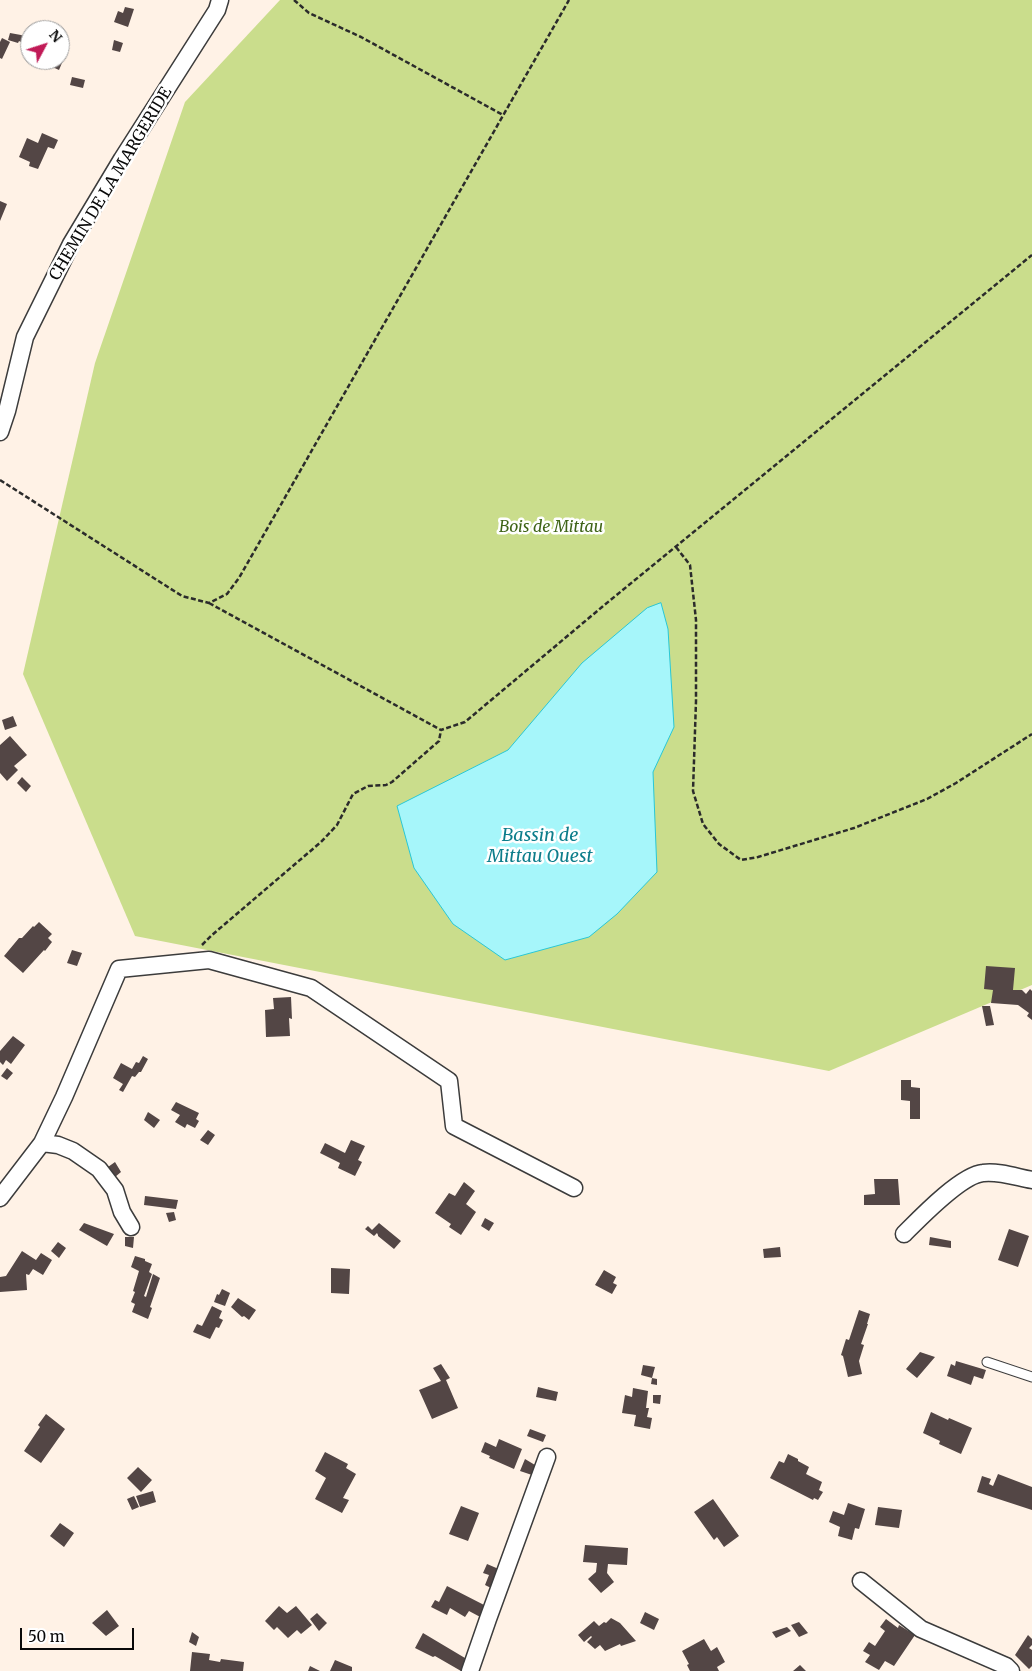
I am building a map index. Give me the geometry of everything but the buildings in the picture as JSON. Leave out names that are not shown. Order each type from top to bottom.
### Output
[{"type":"street","name":"CHEMIN DE LA MARGERIDE","points":[[0,432],[25,336],[71,244],[122,159],[217,10],[220,0]]},
{"type":"street","points":[[0,1198],[42,1143],[64,1097],[118,970],[209,960],[311,988],[449,1080],[454,1126],[574,1188]]},
{"type":"street","points":[[42,1143],[58,1145],[73,1151],[99,1169],[115,1190],[122,1212],[131,1227]]},
{"type":"street","points":[[904,1234],[933,1204],[962,1182],[980,1173],[998,1173],[1032,1180]]},
{"type":"street","points":[[470,1671],[547,1457]]},
{"type":"street","points":[[861,1581],[921,1628],[1006,1666],[1011,1671]]},
{"type":"lane","points":[[987,1362],[1032,1377]]},
{"type":"path","points":[[294,0],[309,13],[361,38],[503,115]]},
{"type":"path","points":[[209,603],[228,594],[239,578],[569,0]]},
{"type":"path","points":[[0,480],[182,596],[209,603],[441,730],[465,722],[1032,255]]},
{"type":"path","points":[[676,547],[690,565],[696,620],[693,791],[703,824],[719,844],[741,860],[758,857],[854,828],[927,799],[956,783],[1032,734]]},
{"type":"path","points":[[186,962],[212,935],[321,842],[337,825],[353,794],[368,786],[386,785],[392,782],[438,741],[441,730]]},
{"type":"green space","name":"Bois de Mittau","points":[[280,0],[1032,0],[1032,985],[829,1071],[135,936],[23,674],[95,363],[185,102]]},
{"type":"water","name":"Bassin de Mittau Ouest","points":[[661,603],[668,629],[674,727],[653,772],[657,872],[617,914],[589,937],[505,960],[453,924],[414,868],[397,806],[508,750],[582,663],[647,608]]}]
